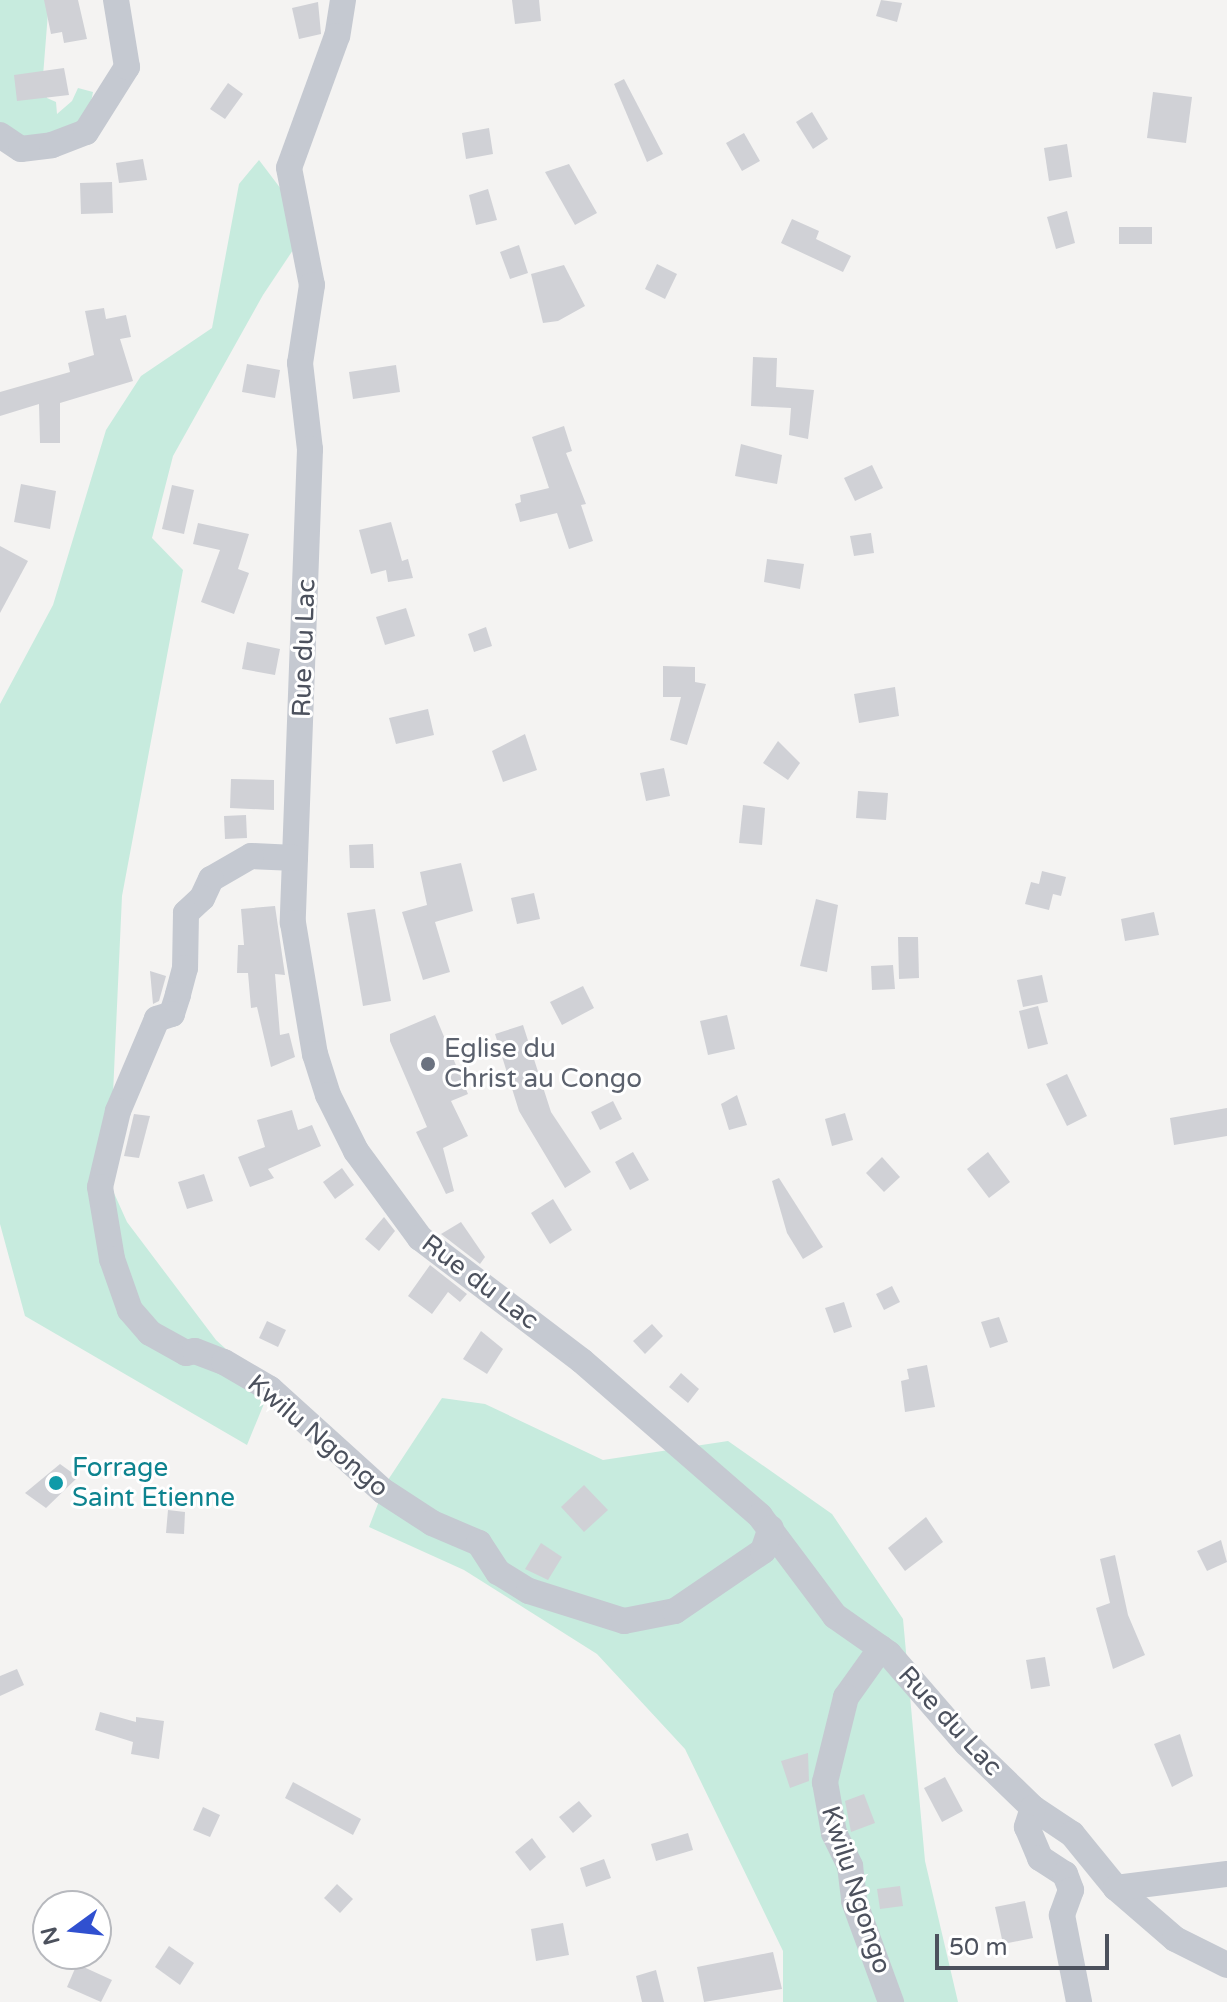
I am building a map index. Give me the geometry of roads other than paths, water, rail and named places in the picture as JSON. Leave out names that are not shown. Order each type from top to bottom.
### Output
[{"type":"street","points":[[0,135],[21,149],[52,145],[86,132],[127,67],[116,0]]},
{"type":"street","name":"Rue du Lac","points":[[343,0],[337,36],[289,168],[312,285],[300,363],[310,449],[293,923],[315,1054],[340,1122],[420,1238],[582,1361],[771,1528],[826,1606],[881,1648],[1033,1808],[1072,1834],[1116,1888],[1175,1939],[1227,1965]]},
{"type":"street","name":"Kwilu Ngongo","points":[[295,858],[251,856],[211,879],[202,898],[186,913],[185,968],[178,995],[172,1014],[157,1019],[118,1111],[100,1187],[112,1259],[130,1310],[150,1333],[186,1353],[195,1351],[224,1362],[270,1389],[383,1491],[432,1523],[479,1543],[498,1572],[529,1591],[624,1621],[675,1611],[763,1551],[771,1528]]},
{"type":"street","name":"Kwilu Ngongo","points":[[881,1648],[846,1697],[825,1782],[834,1833],[850,1866],[854,1901],[891,2002]]},
{"type":"street","points":[[1033,1808],[1027,1827],[1040,1858],[1065,1874],[1071,1890],[1062,1915],[1079,2002]]},
{"type":"street","points":[[1116,1888],[1227,1874]]},
{"type":"place","name":"Eglise du Christ au Congo","points":[[428,1064]]},
{"type":"place","name":"Forrage Saint Etienne","points":[[56,1483]]}]
